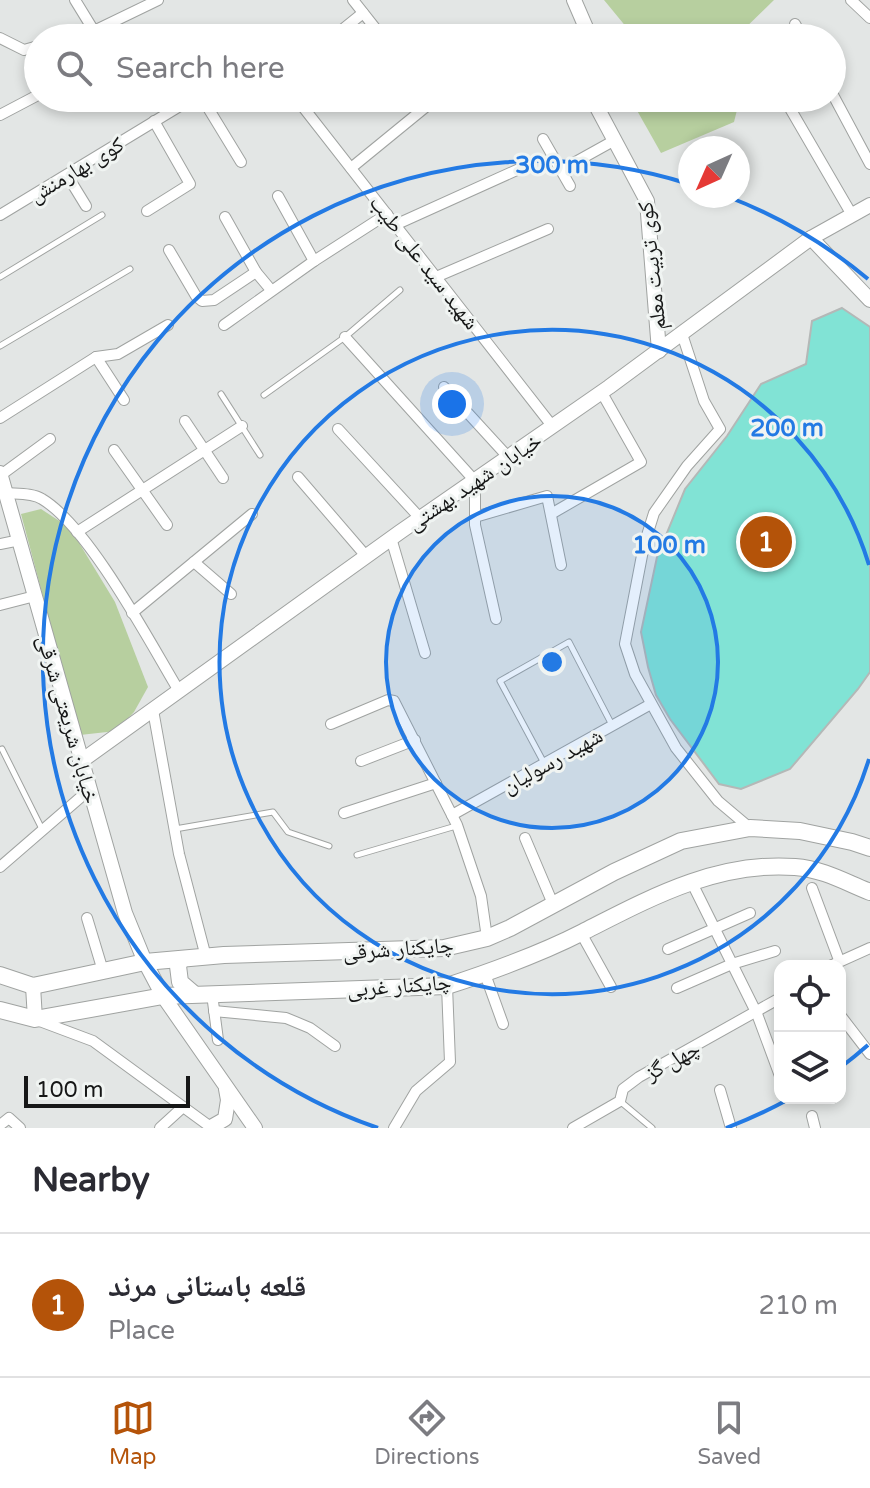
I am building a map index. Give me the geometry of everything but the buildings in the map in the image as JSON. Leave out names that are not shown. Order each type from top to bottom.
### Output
[{"type":"main road","name":"چایکنار شرقی","points":[[33,986],[145,962],[444,948],[487,938],[681,841],[750,828],[800,831],[870,848]]},
{"type":"main road","name":"چایکنار غربی","points":[[0,1010],[35,1019],[163,996],[447,986],[485,974],[581,933],[628,908],[691,881],[764,866],[798,867],[868,887]]},
{"type":"main road","points":[[181,959],[178,966],[180,982],[194,994]]},
{"type":"main road","points":[[0,975],[33,986]]},
{"type":"street","points":[[75,0],[90,24]]},
{"type":"street","points":[[106,24],[141,4],[158,0]]},
{"type":"street","points":[[353,0],[372,24]]},
{"type":"street","points":[[574,0],[584,24]]},
{"type":"street","points":[[851,0],[870,18]]},
{"type":"street","points":[[349,24],[363,13]]},
{"type":"street","points":[[0,38],[24,50]]},
{"type":"street","points":[[0,115],[24,102]]},
{"type":"street","name":"کوی بهارمنش","points":[[0,215],[169,112]]},
{"type":"street","points":[[211,112],[241,162]]},
{"type":"street","name":"شهید سید علی طیب","points":[[307,112],[553,427]]},
{"type":"street","points":[[351,168],[420,112]]},
{"type":"street","name":"کوی تربیت معلم","points":[[600,112],[647,201],[659,351]]},
{"type":"street","points":[[792,112],[852,215]]},
{"type":"street","points":[[842,112],[870,164]]},
{"type":"street","points":[[147,211],[190,184],[154,121]]},
{"type":"street","points":[[543,139],[570,186]]},
{"type":"street","points":[[561,170],[615,140]]},
{"type":"street","points":[[395,225],[519,169]]},
{"type":"street","points":[[67,175],[86,206]]},
{"type":"street","points":[[278,196],[314,261]]},
{"type":"street","name":"خیابان شهید بهشتی","points":[[80,762],[391,538],[602,393],[811,238],[870,205]]},
{"type":"street","points":[[224,325],[271,290],[387,214]]},
{"type":"street","points":[[225,217],[256,272],[271,290]]},
{"type":"street","points":[[436,277],[548,229]]},
{"type":"street","points":[[811,238],[870,300]]},
{"type":"street","points":[[169,250],[202,301],[214,300],[256,272]]},
{"type":"street","points":[[0,418],[96,357],[118,354],[168,325]]},
{"type":"street","points":[[682,334],[704,401],[720,429],[687,466],[654,513],[644,545],[625,644],[635,674],[676,748],[718,801],[750,828]]},
{"type":"street","points":[[345,337],[475,481],[475,517],[496,619]]},
{"type":"street","points":[[96,357],[124,400]]},
{"type":"street","points":[[444,387],[508,457]]},
{"type":"street","points":[[551,514],[641,462],[602,393]]},
{"type":"street","points":[[185,421],[223,478]]},
{"type":"street","points":[[77,532],[242,426]]},
{"type":"street","points":[[338,429],[420,518]]},
{"type":"street","points":[[0,474],[50,439]]},
{"type":"street","points":[[114,450],[167,525]]},
{"type":"street","name":"خیابان شریعتی شرقی","points":[[0,474],[125,913],[163,996]]},
{"type":"street","points":[[298,477],[366,556]]},
{"type":"street","points":[[6,493],[39,497],[59,511],[95,555],[179,691]]},
{"type":"street","points":[[475,517],[547,496],[561,565]]},
{"type":"street","points":[[132,613],[252,514]]},
{"type":"street","points":[[391,538],[425,653]]},
{"type":"street","points":[[0,544],[20,540]]},
{"type":"street","points":[[194,562],[231,594]]},
{"type":"street","points":[[0,605],[35,596]]},
{"type":"street","points":[[331,724],[392,699],[454,820],[481,896],[487,938]]},
{"type":"street","name":"شهید رسولیان","points":[[454,820],[651,704]]},
{"type":"street","points":[[153,710],[174,829],[206,957]]},
{"type":"street","points":[[361,761],[415,740]]},
{"type":"street","points":[[344,813],[436,783]]},
{"type":"street","points":[[0,867],[89,790]]},
{"type":"street","points":[[525,838],[553,904]]},
{"type":"street","points":[[691,881],[757,1014],[774,1060]]},
{"type":"street","points":[[812,888],[833,960]]},
{"type":"street","points":[[668,949],[750,913]]},
{"type":"street","points":[[87,918],[103,971]]},
{"type":"street","points":[[581,933],[611,987]]},
{"type":"street","points":[[841,960],[870,948]]},
{"type":"street","points":[[677,988],[732,964],[775,951]]},
{"type":"street","points":[[485,974],[503,1024]]},
{"type":"street","points":[[33,986],[35,1019],[93,1041],[211,1128],[221,1123],[228,1111],[225,1084]]},
{"type":"street","points":[[394,1128],[416,1091],[450,1062],[447,986]]},
{"type":"street","points":[[212,994],[218,1040]]},
{"type":"street","points":[[163,996],[255,1128]]},
{"type":"street","name":"چهل گز","points":[[573,1128],[620,1101],[623,1089],[639,1077],[774,1002]]},
{"type":"street","points":[[214,1011],[286,1018],[310,1028],[335,1046]]},
{"type":"street","points":[[846,1023],[870,1054]]},
{"type":"street","points":[[720,1090],[731,1128]]},
{"type":"street","points":[[160,1128],[183,1107]]},
{"type":"street","points":[[812,1116],[815,1128]]},
{"type":"street","points":[[0,1125],[9,1118],[20,1128]]},
{"type":"lane","points":[[0,277],[102,215]]},
{"type":"lane","points":[[0,346],[130,269]]},
{"type":"lane","points":[[264,395],[345,337],[400,290]]},
{"type":"lane","points":[[221,394],[260,455]]},
{"type":"lane","points":[[545,764],[500,681],[569,642],[612,726]]},
{"type":"lane","points":[[2,749],[43,830]]},
{"type":"lane","points":[[174,829],[273,812],[288,832],[329,846]]},
{"type":"lane","points":[[357,855],[454,820]]},
{"type":"lane","points":[[620,1101],[652,1128]]},
{"type":"green space","points":[[604,0],[774,0],[749,24],[624,24]]},
{"type":"green space","points":[[638,112],[736,112],[734,122],[701,136],[678,136],[678,146],[661,153]]},
{"type":"green space","points":[[41,509],[70,528],[115,602],[148,687],[134,712],[116,731],[80,735],[21,514]]},
{"type":"place","name":"قلعه باستانی مرند","points":[[766,542]]}]
